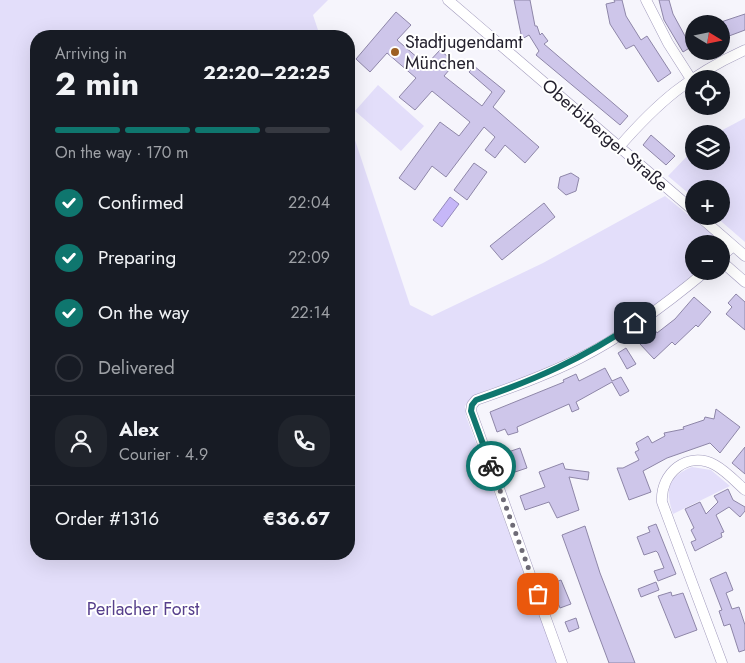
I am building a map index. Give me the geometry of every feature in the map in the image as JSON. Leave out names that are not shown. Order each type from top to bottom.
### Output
[{"type":"street","name":"Oberbiberger Straße","points":[[448,0],[685,204]]},
{"type":"street","points":[[646,0],[668,44],[685,70]]},
{"type":"street","points":[[708,70],[745,50]]},
{"type":"street","points":[[619,148],[659,104],[685,84]]},
{"type":"street","points":[[709,225],[745,256]]},
{"type":"street","points":[[730,249],[733,246]]},
{"type":"street","points":[[730,269],[745,282]]},
{"type":"street","points":[[562,663],[471,411],[472,405],[476,400],[522,384],[581,358],[674,297],[695,280]]},
{"type":"street","points":[[722,663],[662,502],[661,492],[667,475],[674,467],[695,460],[715,465],[745,490]]},
{"type":"green space","name":"Perlacher Forst","points":[[0,0],[328,0],[313,15],[318,30],[30,30],[30,560],[355,560],[355,140],[410,305],[432,316],[543,263],[665,196],[685,212],[685,225],[701,225],[713,235],[685,235],[686,280],[624,326],[563,360],[477,395],[465,406],[466,416],[557,663],[0,663]]},
{"type":"green space","points":[[378,85],[424,126],[401,151],[355,111]]},
{"type":"green space","points":[[745,118],[745,242],[725,225],[730,225],[730,180],[685,180],[685,190],[668,176],[685,158],[685,170],[730,170],[730,126]]},
{"type":"green space","points":[[692,467],[711,470],[730,486],[673,514],[669,498],[670,485],[677,475]]},
{"type":"shaded area","points":[[450,197],[459,204],[442,227],[433,220]]},
{"type":"building","points":[[514,0],[530,0],[535,26],[537,26],[540,35],[542,33],[548,41],[544,44],[628,116],[620,125],[536,55],[539,51],[529,35],[522,39]]},
{"type":"building","points":[[614,0],[622,0],[626,16],[641,40],[647,36],[671,73],[658,82],[634,45],[626,49],[610,24],[606,4],[615,2]]},
{"type":"building","points":[[659,0],[669,0],[673,14],[685,36],[685,51],[683,52],[664,20]]},
{"type":"building","points":[[396,12],[411,25],[397,40],[426,65],[440,50],[455,63],[444,76],[482,106],[492,92],[469,72],[474,66],[505,91],[493,107],[539,147],[525,163],[505,145],[495,158],[485,150],[495,137],[484,127],[446,177],[432,166],[415,190],[399,178],[440,122],[459,136],[470,122],[432,91],[415,110],[399,97],[416,78],[387,53],[370,72],[356,59]]},
{"type":"building","points":[[745,14],[745,30],[730,36],[730,19]]},
{"type":"building","points":[[651,135],[675,156],[666,165],[643,145]]},
{"type":"building","points":[[474,163],[487,172],[467,200],[454,190]]},
{"type":"building","points":[[571,173],[579,178],[576,191],[566,195],[558,188],[560,177]]},
{"type":"building","points":[[544,203],[555,217],[502,260],[490,246]]},
{"type":"building","points":[[736,294],[745,302],[745,330],[726,314],[732,307],[728,303]]},
{"type":"building","points":[[694,297],[711,312],[698,327],[696,325],[675,345],[672,342],[654,359],[640,344],[655,330],[657,333],[675,319]]},
{"type":"building","points":[[626,348],[636,364],[627,369],[618,353]]},
{"type":"building","points":[[605,368],[612,381],[621,377],[629,391],[620,396],[612,382],[576,402],[579,409],[572,412],[569,404],[517,427],[518,432],[508,435],[505,429],[497,432],[490,412],[564,382],[563,380],[576,374],[579,381]]},
{"type":"building","points":[[716,409],[740,427],[720,453],[710,443],[667,458],[643,471],[651,492],[629,500],[617,468],[623,468],[639,460],[635,452],[639,450],[636,443],[648,436],[652,443],[665,436],[664,433],[684,429],[683,427],[704,420],[705,417],[714,419]]},
{"type":"building","points":[[745,447],[745,474],[732,463]]},
{"type":"building","points":[[520,448],[527,468],[515,472],[508,452]]},
{"type":"building","points":[[563,463],[565,469],[589,472],[588,480],[569,477],[579,510],[557,518],[549,502],[525,510],[520,496],[545,487],[539,472]]},
{"type":"building","points":[[728,489],[733,500],[745,507],[745,511],[740,517],[729,507],[716,515],[724,532],[721,533],[722,537],[695,551],[691,542],[696,540],[691,530],[694,528],[685,509],[700,502],[706,514],[718,502],[714,496]]},
{"type":"building","points":[[656,524],[676,574],[658,581],[654,571],[664,568],[658,553],[656,551],[644,555],[637,537],[650,532],[648,527]]},
{"type":"building","points":[[585,526],[600,573],[635,663],[609,663],[591,615],[562,535]]},
{"type":"building","points":[[726,572],[733,590],[726,593],[732,609],[739,607],[745,625],[745,650],[739,652],[730,624],[724,626],[719,611],[722,610],[710,579]]},
{"type":"building","points":[[561,580],[571,604],[560,608],[550,584]]},
{"type":"building","points":[[656,582],[659,590],[641,597],[638,589]]},
{"type":"building","points":[[671,592],[672,596],[683,593],[697,630],[675,638],[658,596]]},
{"type":"building","points":[[576,618],[579,628],[569,632],[565,622]]},
{"type":"way so far","points":[[491,466],[538,594]]},
{"type":"place","name":"Stadtjugendamt München","points":[[395,52]]},
{"type":"route","points":[[491,466],[471,411],[472,405],[476,400],[522,384],[581,358],[635,323]]}]
